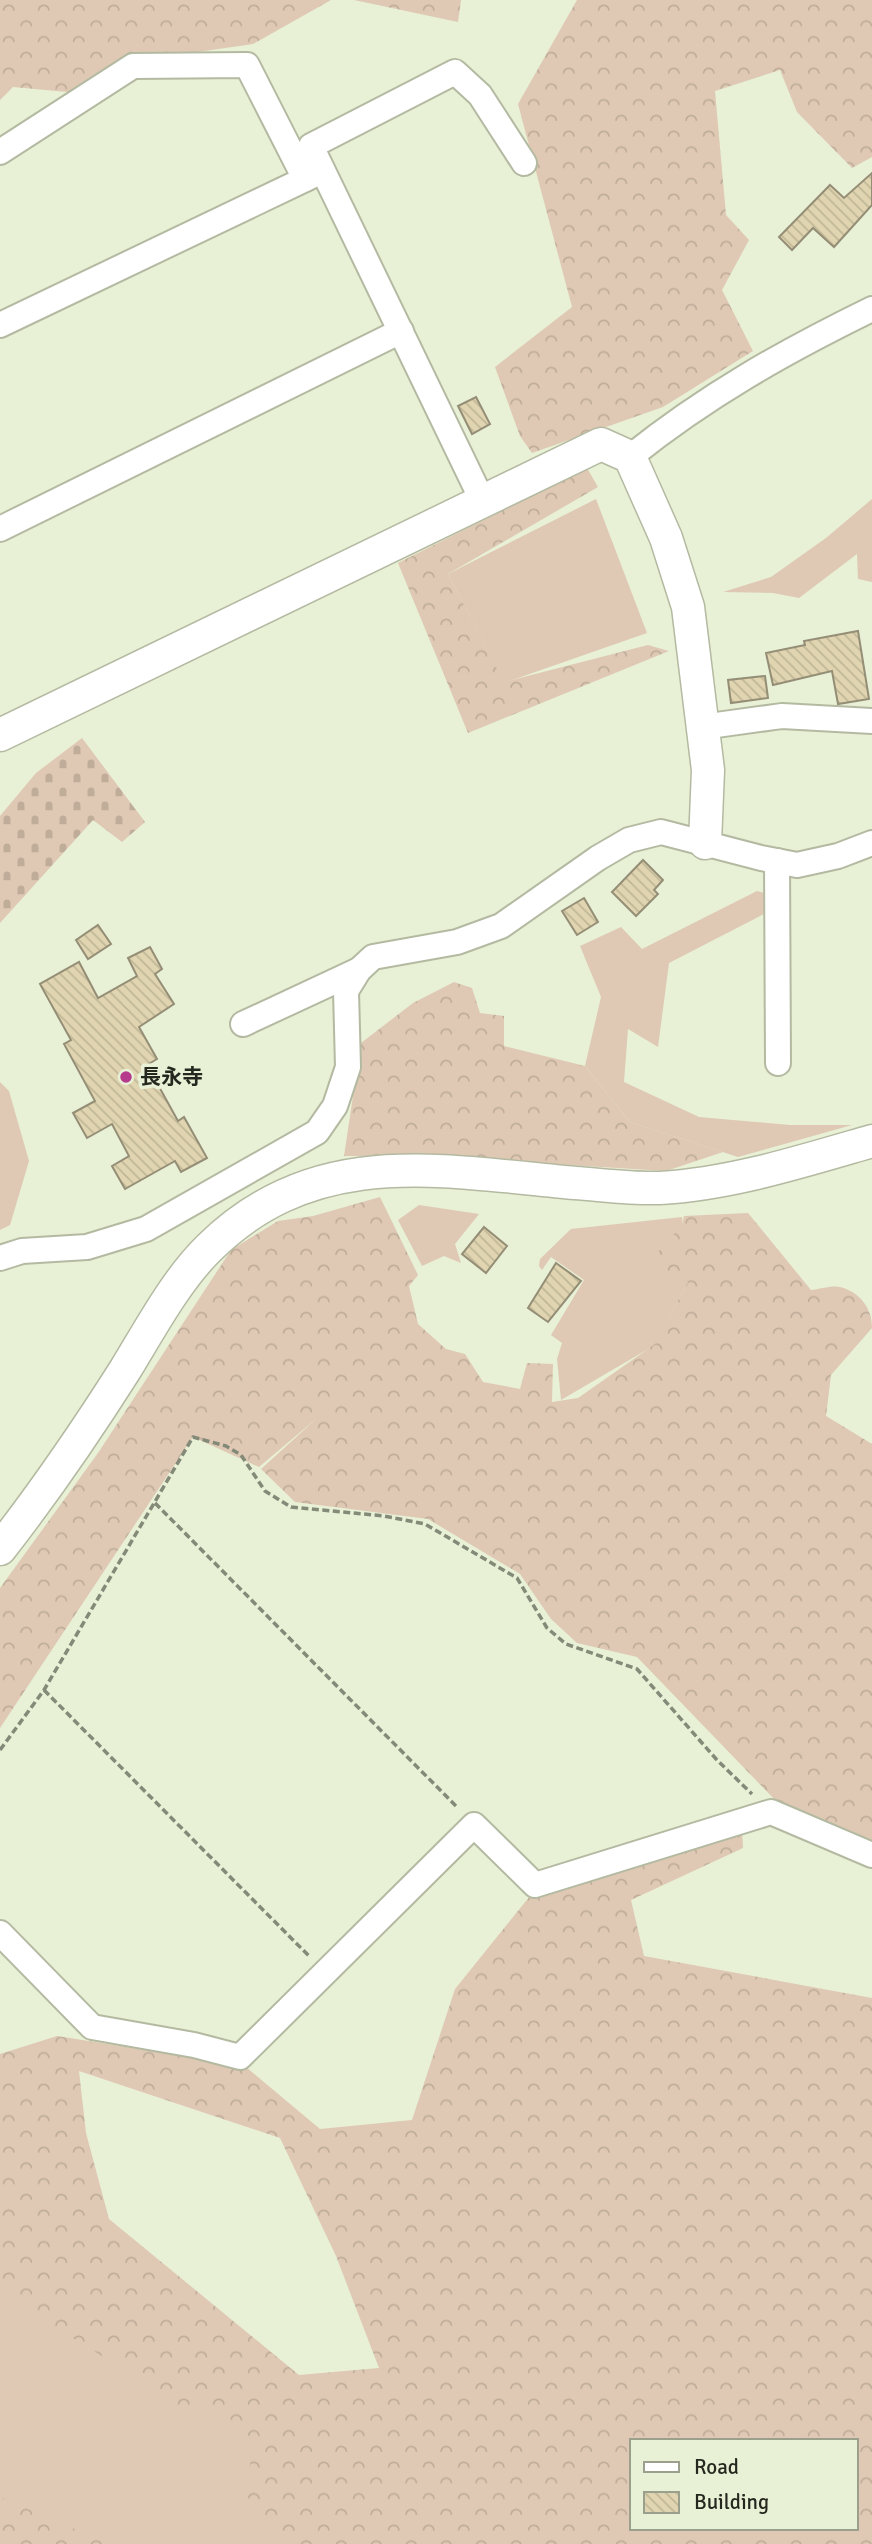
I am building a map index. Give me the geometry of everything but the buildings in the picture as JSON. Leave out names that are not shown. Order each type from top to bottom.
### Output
[{"type":"street","points":[[0,152],[132,66],[247,65],[314,175],[401,331],[483,502]]},
{"type":"street","points":[[314,175],[311,146],[455,72],[480,95],[524,163]]},
{"type":"street","points":[[0,325],[314,175]]},
{"type":"street","points":[[630,457],[683,415],[768,363],[872,309]]},
{"type":"street","points":[[0,529],[401,331]]},
{"type":"street","points":[[0,735],[601,444],[630,457],[666,538],[688,607],[708,770],[705,843]]},
{"type":"street","points":[[702,727],[782,716],[872,721]]},
{"type":"street","points":[[0,1258],[22,1251],[87,1247],[146,1229],[317,1132],[335,1106],[348,1067],[346,991],[359,970],[373,957],[457,942],[501,926],[629,839],[661,832],[797,865],[838,856],[872,842]]},
{"type":"street","points":[[777,861],[778,1063]]},
{"type":"street","points":[[243,1024],[359,970]]},
{"type":"street","points":[[0,1549],[47,1489],[173,1293],[208,1248],[257,1209],[302,1186],[346,1174],[435,1170],[660,1188],[734,1177],[872,1141]]},
{"type":"street","points":[[0,1933],[92,2027],[194,2045],[240,2057],[474,1825],[535,1885],[771,1812],[872,1855]]},
{"type":"path","points":[[0,1751],[44,1690],[193,1437],[226,1446],[241,1455],[265,1491],[291,1507],[384,1516],[425,1524],[517,1578],[547,1628],[566,1644],[636,1669],[717,1759],[771,1812]]},
{"type":"path","points":[[154,1503],[474,1825]]},
{"type":"path","points":[[44,1690],[325,1972]]},
{"type":"green space","points":[[0,0],[331,0],[253,44],[128,62],[78,93],[13,87],[0,100]]},
{"type":"green space","points":[[354,0],[461,0],[458,22]]},
{"type":"green space","points":[[577,0],[872,0],[872,157],[852,168],[797,112],[780,70],[715,91],[726,215],[749,240],[722,290],[753,351],[663,407],[532,453],[520,436],[495,367],[572,307],[518,104]]},
{"type":"green space","points":[[587,468],[598,487],[448,574],[504,682],[648,645],[669,651],[468,733],[398,563]]},
{"type":"green space","points":[[596,499],[647,633],[504,683],[448,574]]},
{"type":"green space","points":[[872,499],[872,582],[858,579],[857,554],[799,598],[773,593],[723,592],[771,577],[826,538]]},
{"type":"green space","points":[[82,738],[145,822],[122,842],[93,820],[0,923],[0,816],[36,773]]},
{"type":"green space","points":[[757,891],[768,894],[768,912],[669,963],[658,1047],[628,1029],[624,1082],[699,1117],[790,1125],[852,1125],[738,1157],[630,1122],[585,1066],[601,997],[580,946],[621,927],[642,949]]},
{"type":"green space","points":[[454,982],[472,988],[480,1013],[504,1016],[504,1046],[585,1066],[630,1122],[723,1152],[666,1171],[420,1156],[344,1156],[361,1043],[413,1003]]},
{"type":"green space","points":[[0,1082],[9,1091],[29,1161],[10,1225],[0,1230]]},
{"type":"green space","points":[[380,1197],[418,1275],[409,1286],[418,1324],[446,1349],[465,1354],[483,1382],[520,1389],[527,1363],[553,1364],[552,1402],[578,1398],[655,1344],[688,1282],[650,1261],[682,1225],[684,1216],[748,1213],[811,1290],[840,1287],[847,1289],[863,1302],[870,1314],[872,1328],[831,1375],[826,1416],[872,1444],[872,1842],[778,1803],[637,1657],[577,1643],[551,1619],[520,1574],[428,1519],[295,1502],[261,1469],[316,1419],[259,1467],[193,1437],[0,1728],[0,1588],[98,1453],[231,1250],[278,1221],[313,1216]]},
{"type":"green space","points":[[419,1205],[479,1214],[455,1244],[461,1263],[444,1256],[422,1266],[398,1220]]},
{"type":"green space","points":[[682,1217],[688,1282],[655,1345],[561,1400],[557,1359],[562,1343],[551,1335],[584,1280],[551,1257],[542,1270],[539,1266],[540,1259],[571,1229]]},
{"type":"green space","points":[[742,1829],[743,1848],[631,1900],[644,1956],[872,1998],[872,2544],[289,2544],[245,2494],[254,2441],[216,2406],[170,2405],[121,2368],[0,2293],[0,2054],[57,2036],[221,2062],[246,2067],[320,2129],[412,2120],[455,1989],[530,1896]],"holes":[[[79,2071],[280,2138],[336,2256],[379,2368],[299,2375],[109,2219],[86,2133]]]},
{"type":"green space","points":[[0,2138],[297,2482],[325,2544],[0,2544]]},
{"type":"green space","points":[[0,2497],[110,2544],[0,2544]]},
{"type":"place","name":"長永寺","points":[[126,1077]]}]
